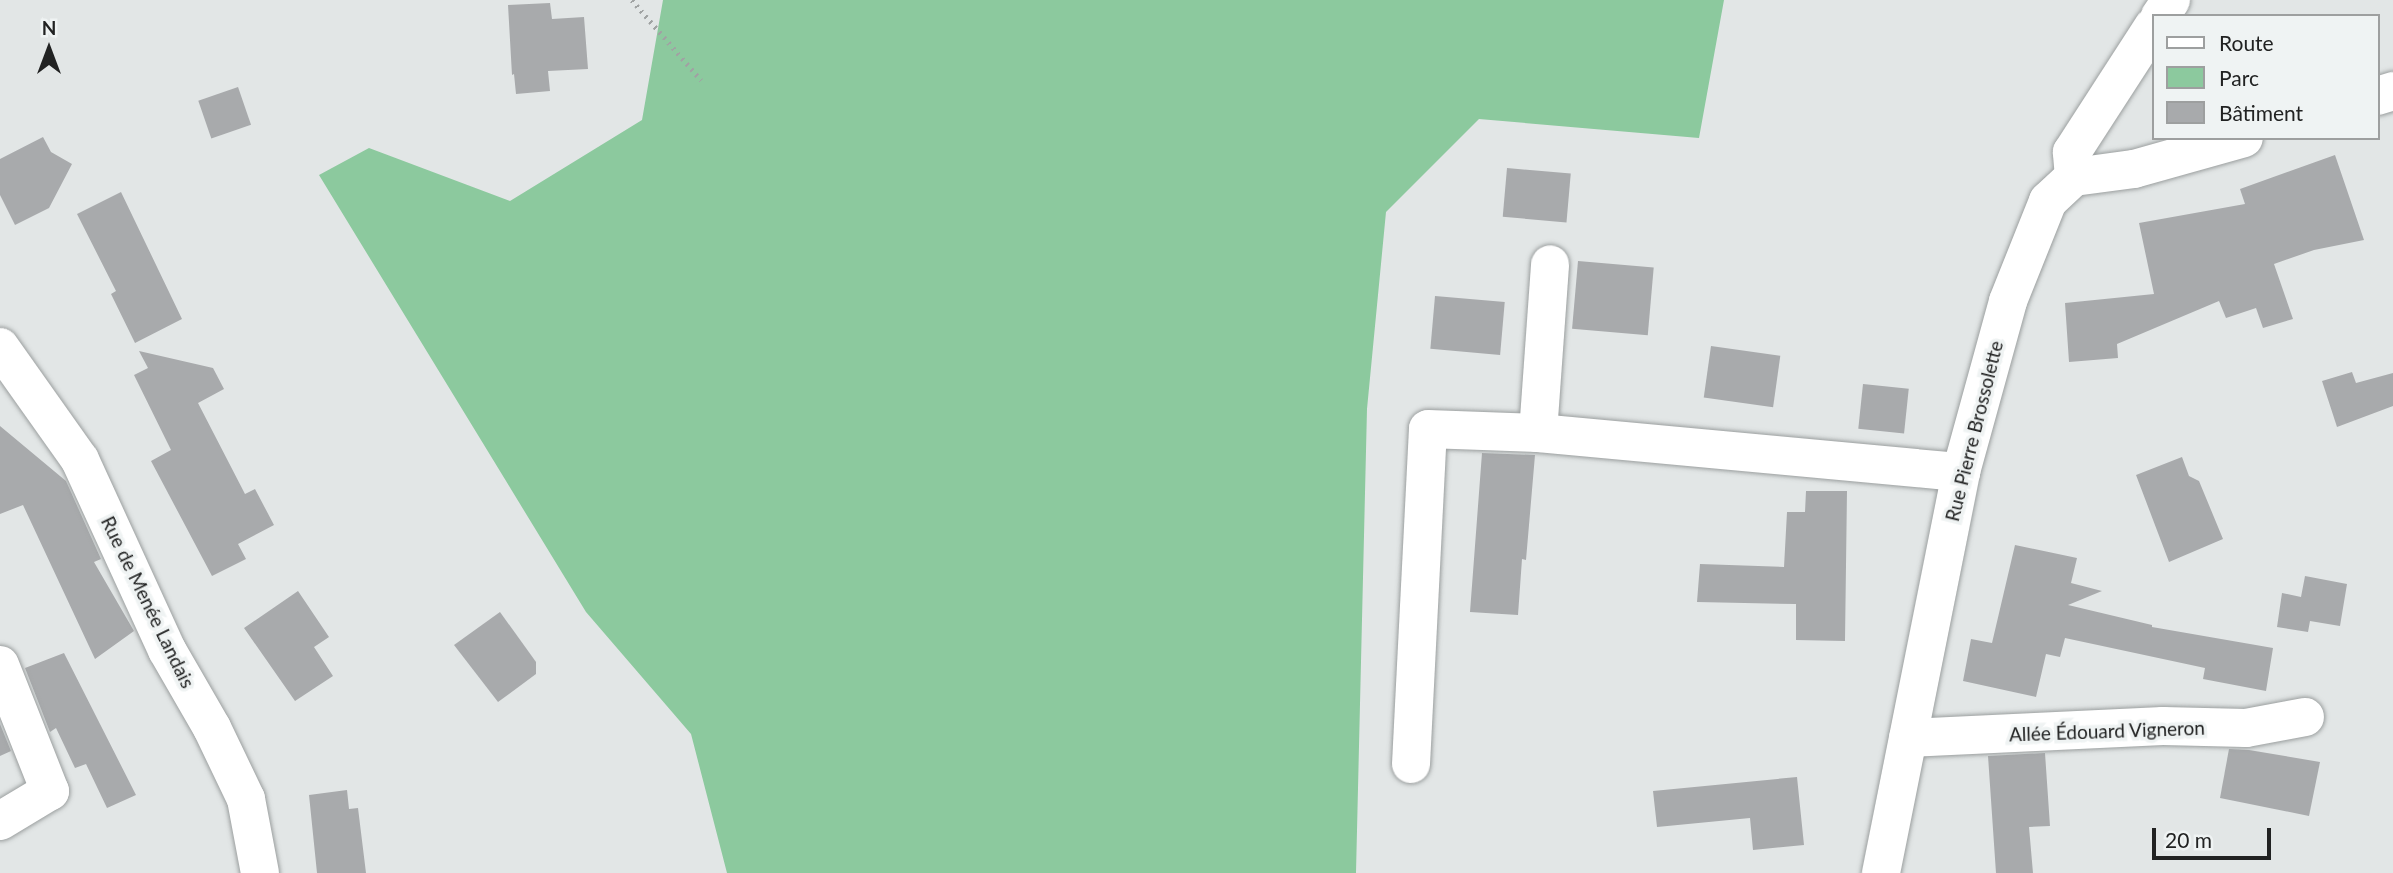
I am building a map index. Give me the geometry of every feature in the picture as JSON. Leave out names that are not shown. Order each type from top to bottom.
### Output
[{"type":"street","points":[[2152,29],[2072,152],[2074,177],[2134,169],[2237,140]]},
{"type":"street","name":"Rue Pierre Brossolette","points":[[1881,873],[1961,471],[2008,301],[2049,201],[2074,177]]},
{"type":"street","points":[[1538,433],[1550,264]]},
{"type":"street","name":"Rue de Menée Landais","points":[[0,347],[80,460],[167,650],[212,728],[246,799],[260,873]]},
{"type":"street","points":[[1410,764],[1428,429],[1538,433],[1961,471]]},
{"type":"street","points":[[0,665],[50,791],[0,821]]},
{"type":"street","name":"Allée Édouard Vigneron","points":[[1908,738],[2163,726],[2246,728],[2305,717]]},
{"type":"path","points":[[632,0],[701,80]]},
{"type":"green space","points":[[663,0],[1724,0],[1699,138],[1479,119],[1386,212],[1367,409],[1356,873],[727,873],[691,734],[586,612],[319,175],[369,148],[510,201],[642,120]]},
{"type":"building","points":[[550,3],[552,19],[584,17],[588,69],[548,71],[550,91],[516,94],[514,74],[512,75],[508,5]]},
{"type":"building","points":[[238,87],[251,125],[211,138],[198,101]]},
{"type":"building","points":[[43,137],[51,152],[72,164],[49,208],[15,225],[0,195],[0,159]]},
{"type":"building","points":[[2335,155],[2364,240],[2314,250],[2274,264],[2293,319],[2263,328],[2256,308],[2226,318],[2219,301],[2117,344],[2118,358],[2069,362],[2065,303],[2154,294],[2139,223],[2245,204],[2240,189]]},
{"type":"building","points":[[1507,168],[1571,174],[1566,222],[1503,217]]},
{"type":"building","points":[[121,192],[182,319],[135,343],[111,294],[116,291],[77,214]]},
{"type":"building","points":[[1578,261],[1654,268],[1648,335],[1572,329]]},
{"type":"building","points":[[1435,296],[1505,302],[1500,355],[1430,349]]},
{"type":"building","points":[[1711,346],[1780,356],[1773,407],[1704,397]]},
{"type":"building","points":[[139,351],[213,368],[224,389],[198,403],[245,494],[255,489],[274,525],[238,544],[246,559],[212,576],[151,461],[171,450],[134,375],[148,368]]},
{"type":"building","points":[[2352,372],[2356,383],[2393,373],[2393,406],[2337,427],[2322,381]]},
{"type":"building","points":[[1863,384],[1909,389],[1904,434],[1858,429]]},
{"type":"building","points":[[0,426],[66,481],[101,559],[94,562],[134,631],[95,659],[23,505],[0,514]]},
{"type":"building","points":[[1482,453],[1535,455],[1526,560],[1522,559],[1518,615],[1470,612]]},
{"type":"building","points":[[2182,457],[2189,476],[2199,481],[2223,539],[2169,562],[2136,475]]},
{"type":"building","points":[[1806,491],[1847,491],[1845,641],[1796,640],[1796,604],[1697,602],[1700,564],[1784,567],[1787,512],[1805,512]]},
{"type":"building","points":[[2015,545],[2077,558],[2071,583],[2102,591],[2068,605],[2152,627],[2273,648],[2266,691],[2203,679],[2205,668],[2065,638],[2060,657],[2046,654],[2036,697],[1963,681],[1971,639],[1992,643]]},
{"type":"building","points":[[2305,576],[2347,584],[2340,626],[2310,621],[2308,632],[2277,627],[2282,593],[2301,597]]},
{"type":"building","points":[[298,591],[329,637],[314,647],[333,676],[295,701],[244,628]]},
{"type":"building","points":[[500,612],[536,662],[536,674],[498,702],[454,645]]},
{"type":"building","points":[[64,653],[136,795],[107,808],[86,764],[75,768],[56,728],[50,732],[25,668]]},
{"type":"building","points":[[0,724],[11,751],[0,756]]},
{"type":"building","points":[[2229,749],[2320,762],[2309,816],[2220,798]]},
{"type":"building","points":[[2045,753],[2050,826],[2029,827],[2033,873],[1996,873],[1988,756]]},
{"type":"building","points":[[1797,777],[1804,845],[1753,850],[1750,818],[1657,827],[1653,791]]},
{"type":"building","points":[[347,790],[349,809],[358,808],[366,873],[317,873],[309,795]]}]
